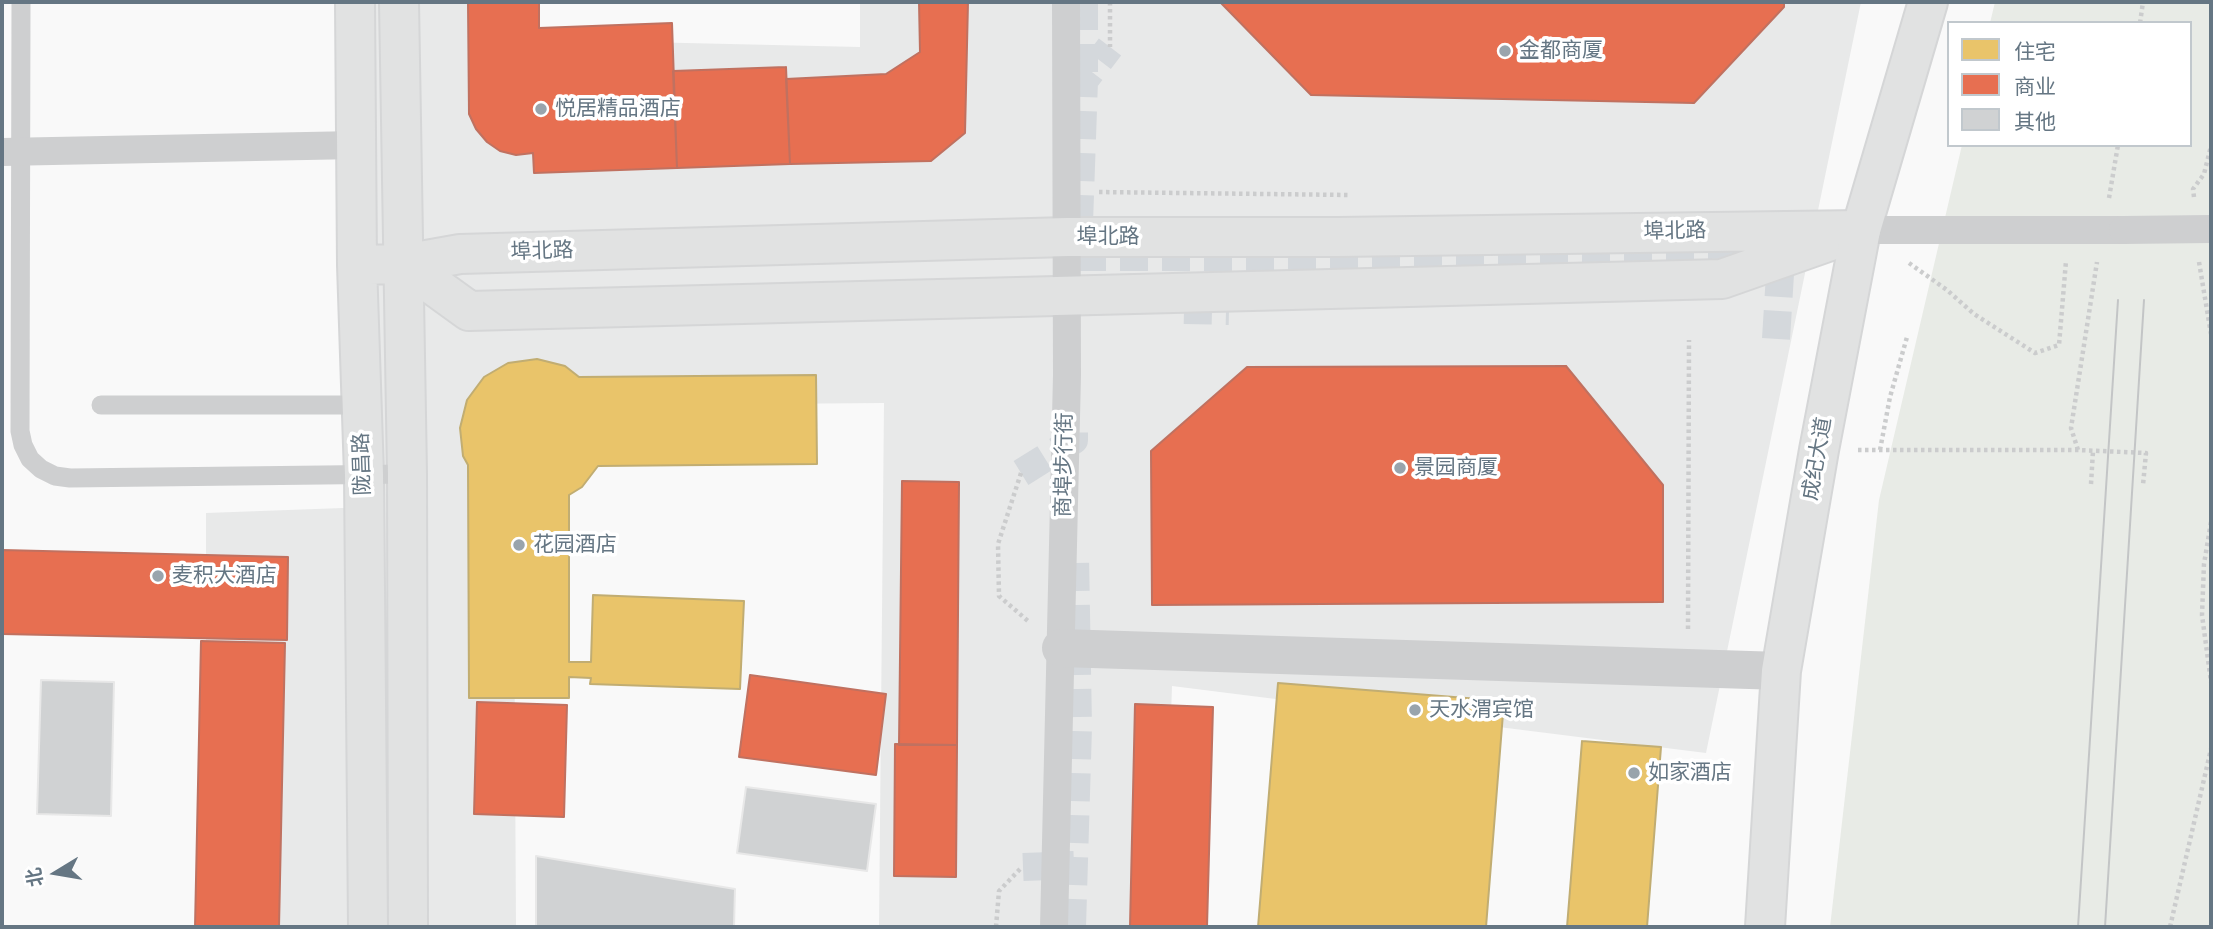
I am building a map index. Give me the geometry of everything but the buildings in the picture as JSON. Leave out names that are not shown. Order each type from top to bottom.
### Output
[{"type":"main road","name":"陇昌路","points":[[355,2],[356,265],[364,475],[368,927]]},
{"type":"main road","name":"陇昌路","points":[[399,2],[407,474],[408,927]]},
{"type":"main road","name":"成纪大道","points":[[1765,927],[1781,671],[1819,450],[1861,230],[1928,2]]},
{"type":"main road","name":"埠北路","points":[[356,265],[404,264],[460,254],[1067,237],[1338,237],[1861,230]]},
{"type":"main road","points":[[404,264],[469,311],[1722,279],[1861,230]]},
{"type":"street","name":"商埠步行街","points":[[1054,927],[1067,296],[1066,2]]},
{"type":"street","points":[[11,152],[357,145]]},
{"type":"street","points":[[1861,230],[2108,238],[2211,229]]},
{"type":"street","points":[[1060,648],[1781,671]]},
{"type":"lane","points":[[21,2],[11,152],[20,431],[23,446],[30,459],[48,472],[70,478],[407,474]]},
{"type":"lane","points":[[101,405],[361,405]]},
{"type":"path","points":[[1110,2],[1110,47]]},
{"type":"path","points":[[2140,21],[2143,2]]},
{"type":"path","points":[[2078,450],[2071,428],[2108,238],[2118,147]]},
{"type":"path","points":[[1094,191],[1300,194]]},
{"type":"path","points":[[1861,230],[1947,290],[1974,314],[2035,353],[2059,345],[2067,257]]},
{"type":"path","points":[[1880,450],[1890,397],[1906,337]]},
{"type":"path","points":[[1688,668],[1689,340]]},
{"type":"path","points":[[1819,450],[2078,450],[2146,453],[2143,485]]},
{"type":"path","points":[[2091,484],[2093,451]]},
{"type":"path","points":[[1021,473],[998,544],[999,596],[1060,648]]},
{"type":"path","points":[[2211,522],[2204,564],[2203,615],[2211,682]]},
{"type":"path","points":[[2171,927],[2211,749]]},
{"type":"path","points":[[996,927],[999,891],[1023,867]]},
{"type":"shaded area","points":[[373,2],[512,2],[512,39],[860,47],[860,2],[1861,2],[1706,753],[1172,686],[1164,927],[879,927],[884,403],[513,406],[516,927],[206,927],[206,513],[370,507]]},
{"type":"shaded area","points":[[1995,2],[2211,2],[2211,927],[1830,927],[1879,500],[1962,147],[2192,147],[2192,21],[1990,21]]},
{"type":"tunnel","points":[[1084,2],[1084,81]]},
{"type":"tunnel","points":[[1079,223],[1084,81],[1110,47]]},
{"type":"tunnel","points":[[1078,257],[1781,258],[1776,339]]},
{"type":"tunnel","points":[[1184,310],[1229,311]]},
{"type":"tunnel","points":[[1021,473],[1074,440],[1074,428]]},
{"type":"tunnel","points":[[1072,927],[1078,727],[1075,555]]},
{"type":"tunnel","points":[[1023,867],[1074,865]]},
{"type":"tram line","points":[[2078,927],[2118,300]]},
{"type":"tram line","points":[[2105,927],[2144,300]]},
{"type":"place","name":"金都商厦","points":[[1505,51]]},
{"type":"place","name":"悦居精品酒店","points":[[541,109]]},
{"type":"place","name":"景园商厦","points":[[1400,468]]},
{"type":"place","name":"花园酒店","points":[[519,545]]},
{"type":"place","name":"麦积大酒店","points":[[158,576]]},
{"type":"place","name":"天水渭宾馆","points":[[1415,710]]},
{"type":"place","name":"如家酒店","points":[[1634,773]]}]
